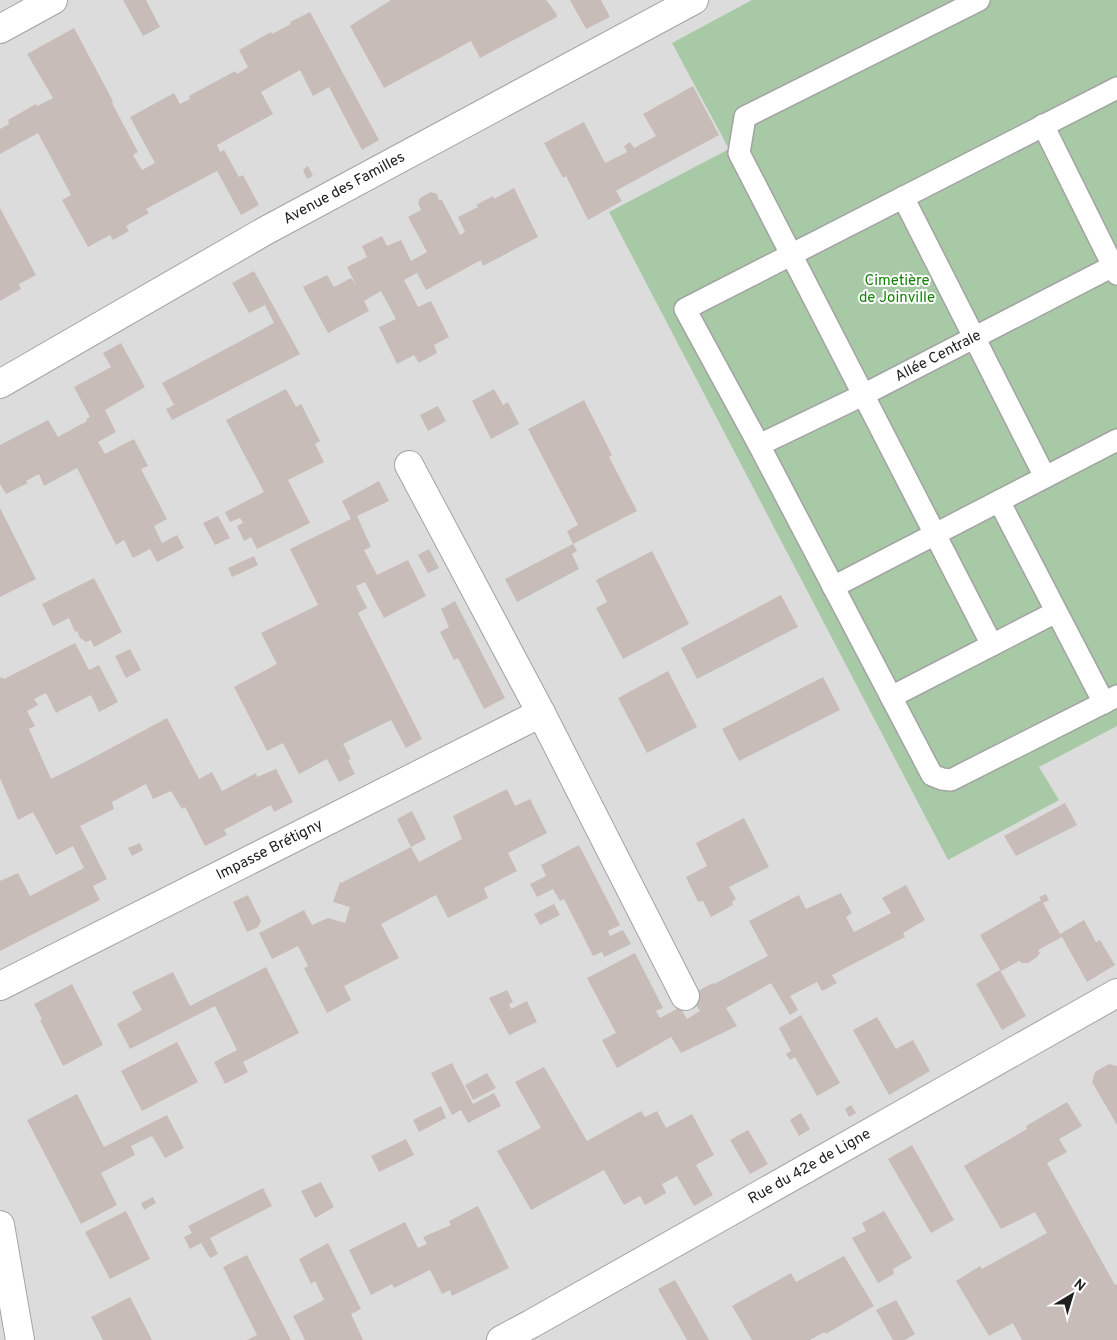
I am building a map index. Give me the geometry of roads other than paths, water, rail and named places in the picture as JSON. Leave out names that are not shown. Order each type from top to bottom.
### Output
[{"type":"street","points":[[0,29],[53,0]]},
{"type":"street","name":"Avenue des Familles","points":[[0,384],[265,231],[694,0]]},
{"type":"street","points":[[409,465],[541,713],[685,996]]},
{"type":"street","name":"Impasse Brétigny","points":[[0,986],[541,713]]},
{"type":"street","name":"Rue du 42e de Ligne","points":[[501,1340],[1117,993]]},
{"type":"street","points":[[0,1225],[8,1311],[20,1340]]},
{"type":"lane","points":[[979,0],[745,117],[739,153],[992,645]]},
{"type":"lane","points":[[999,501],[1056,612],[1110,700],[951,780],[942,779],[932,774],[685,308],[1117,88]]},
{"type":"lane","points":[[1043,126],[1116,268]]},
{"type":"lane","points":[[903,197],[1045,477]]},
{"type":"lane","name":"Allée Centrale","points":[[759,445],[1116,268]]},
{"type":"lane","points":[[833,587],[1117,440]]},
{"type":"lane","points":[[891,697],[1056,612]]},
{"type":"park label","name":"Cimetière de Joinville","points":[[897,290]]}]
